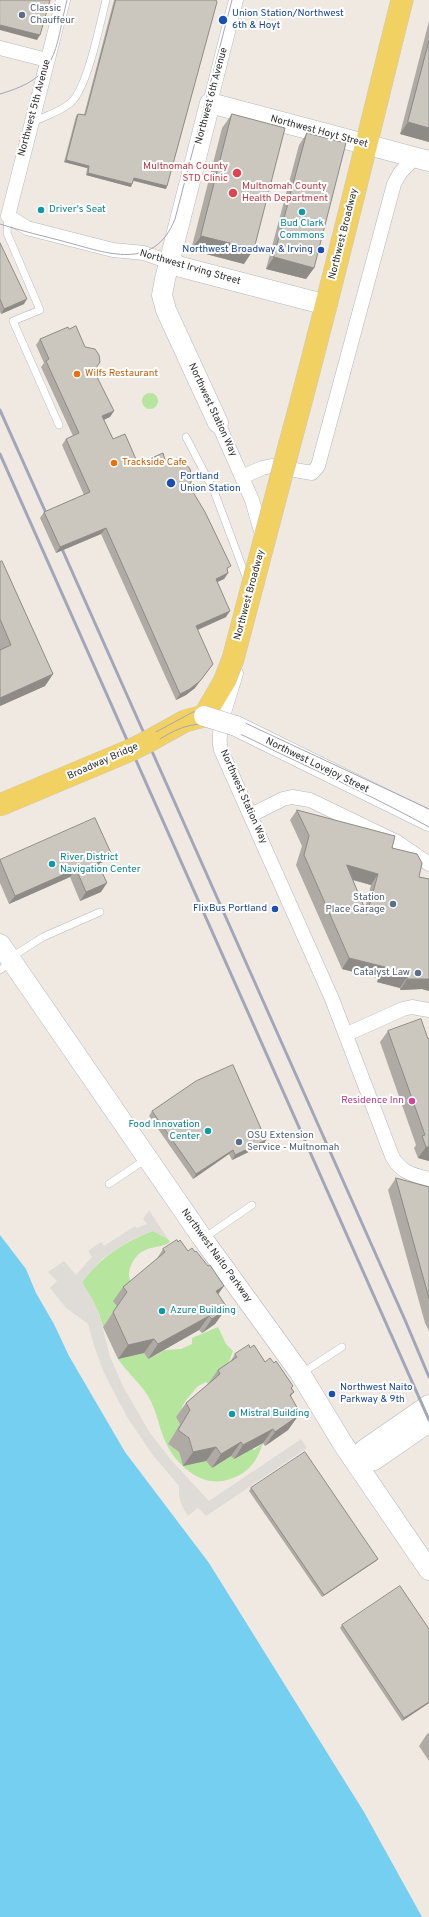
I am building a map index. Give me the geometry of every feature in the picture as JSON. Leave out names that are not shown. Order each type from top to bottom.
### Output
[{"type":"main road","name":"Northwest Broadway","points":[[204,716],[224,682],[233,659],[327,305],[402,0]]},
{"type":"main road","name":"Northwest Hoyt Street","points":[[210,103],[422,159]]},
{"type":"main road","name":"Northwest 6th Avenue","points":[[169,262],[210,103]]},
{"type":"main road","name":"Northwest Irving Street","points":[[169,262],[181,267],[327,305]]},
{"type":"main road","name":"Northwest Station Way","points":[[169,262],[163,287],[163,302],[218,423]]},
{"type":"main road","name":"Broadway Bridge","points":[[0,805],[136,748],[185,721],[204,716]]},
{"type":"main road","name":"Northwest Lovejoy Street","points":[[204,716],[236,726],[429,821]]},
{"type":"main road","name":"Northwest Naito Parkway","points":[[5,959],[203,1239],[300,1373],[357,1464],[429,1570]]},
{"type":"main road","points":[[357,1464],[364,1450],[429,1405]]},
{"type":"main road","points":[[357,1464],[374,1460],[429,1422]]},
{"type":"street","name":"Northwest 5th Avenue","points":[[8,216],[63,0]]},
{"type":"street","name":"Northwest 6th Avenue","points":[[210,103],[236,0]]},
{"type":"street","points":[[0,48],[47,60]]},
{"type":"street","points":[[242,477],[262,468],[272,466],[312,473],[318,466],[396,180],[422,159]]},
{"type":"street","name":"Northwest Irving Street","points":[[8,216],[27,228],[113,250],[144,253],[169,262]]},
{"type":"street","name":"Northwest Station Way","points":[[218,423],[252,500],[264,540],[262,574],[256,602],[222,727],[220,739],[221,750],[347,1034],[397,1166],[408,1173],[429,1179]]},
{"type":"street","points":[[251,815],[283,799],[292,797],[310,800],[397,842],[429,864]]},
{"type":"street","points":[[347,1034],[403,1009],[412,1007],[429,1010]]},
{"type":"lane","points":[[31,123],[70,104],[80,92],[91,58],[106,0]]},
{"type":"lane","points":[[8,216],[6,233],[40,310],[13,321],[59,425]]},
{"type":"lane","points":[[186,437],[214,491],[256,602]]},
{"type":"lane","points":[[5,959],[43,937],[100,912]]},
{"type":"lane","points":[[110,1184],[147,1158]]},
{"type":"lane","points":[[203,1239],[252,1205]]},
{"type":"lane","points":[[300,1373],[342,1347]]},
{"type":"green space","points":[[150,393],[156,395],[158,401],[156,407],[150,409],[144,407],[142,401],[144,395]]},
{"type":"green space","points":[[153,1231],[168,1239],[170,1242],[162,1246],[145,1250],[135,1258],[130,1270],[130,1284],[128,1290],[103,1327],[99,1313],[82,1282],[97,1265],[114,1251],[132,1240]]},
{"type":"green space","points":[[218,1327],[226,1344],[233,1351],[227,1367],[208,1384],[206,1382],[198,1386],[182,1407],[180,1424],[168,1444],[179,1452],[183,1466],[172,1453],[164,1439],[148,1396],[118,1359],[144,1353],[148,1359],[165,1350],[181,1349],[192,1344],[192,1338]]},
{"type":"green space","points":[[263,1443],[255,1461],[247,1470],[237,1476],[220,1481],[211,1481],[193,1474],[183,1466],[206,1461],[212,1468],[231,1456],[252,1448],[254,1450]]},
{"type":"shaded area","points":[[149,1210],[168,1239],[153,1231],[131,1240],[102,1259],[82,1282],[99,1313],[110,1357],[124,1388],[150,1433],[172,1461],[209,1501],[301,1439],[307,1448],[206,1516],[198,1508],[188,1516],[182,1506],[179,1496],[179,1486],[152,1454],[127,1417],[104,1373],[88,1324],[66,1308],[50,1288],[57,1281],[48,1272],[64,1261],[76,1275],[92,1257],[88,1251],[101,1242],[104,1246],[135,1226],[137,1228],[147,1224],[143,1219]]},
{"type":"water","points":[[0,1235],[26,1269],[36,1293],[54,1324],[69,1356],[125,1452],[209,1563],[364,1812],[422,1917],[0,1917]]},
{"type":"building","name":"Classic Chauffeur","points":[[0,0],[50,0],[40,35],[0,25]]},
{"type":"building","points":[[116,0],[216,0],[217,2],[167,186],[134,178],[132,184],[88,173],[89,166],[66,160],[78,114],[85,115]]},
{"type":"building","points":[[429,41],[429,128],[408,122]]},
{"type":"building","points":[[232,114],[285,128],[254,249],[201,236]]},
{"type":"building","name":"Bud Clark Commons","points":[[307,133],[346,143],[314,268],[274,257]]},
{"type":"building","points":[[0,243],[27,299],[4,309],[0,299]]},
{"type":"building","name":"Portland Union Station","points":[[76,326],[85,347],[95,349],[99,355],[100,362],[94,371],[114,411],[102,416],[113,439],[125,434],[138,464],[163,453],[165,460],[180,460],[186,464],[190,469],[192,477],[190,487],[205,512],[231,566],[227,568],[228,573],[216,579],[230,611],[196,626],[213,664],[200,681],[190,689],[180,694],[106,528],[60,547],[44,512],[90,492],[66,439],[79,433],[46,361],[49,359],[40,339],[68,327],[69,329]]},
{"type":"building","points":[[2,561],[53,674],[0,698],[0,650],[11,645],[0,619],[0,562]]},
{"type":"building","name":"Station Place Garage","points":[[297,810],[395,836],[392,848],[417,854],[422,863],[419,877],[429,879],[429,979],[407,979],[407,977],[384,971],[385,967],[349,958],[304,855],[309,836]],"holes":[[[347,865],[378,874],[367,914]]]},
{"type":"building","name":"River District Navigation Center","points":[[95,818],[111,853],[96,859],[107,883],[86,892],[76,869],[15,896],[0,860]]},
{"type":"building","points":[[421,1019],[428,1039],[429,1038],[429,1147],[426,1147],[422,1136],[425,1135],[388,1031]]},
{"type":"building","name":"Food Innovation Center","points":[[233,1065],[266,1140],[235,1155],[233,1150],[196,1174],[152,1111],[196,1081]]},
{"type":"building","points":[[396,1178],[429,1187],[429,1298]]},
{"type":"building","name":"Azure Building","points":[[177,1240],[178,1242],[180,1240],[188,1251],[192,1248],[195,1252],[196,1251],[208,1266],[210,1265],[224,1286],[216,1291],[226,1306],[224,1308],[225,1310],[212,1319],[209,1316],[158,1344],[154,1339],[128,1345],[113,1312],[127,1292],[123,1287],[165,1252],[163,1249]]},
{"type":"building","name":"Mistral Building","points":[[249,1345],[250,1348],[254,1345],[265,1362],[270,1358],[274,1363],[276,1361],[293,1386],[291,1388],[294,1392],[290,1395],[299,1411],[296,1413],[298,1416],[275,1432],[273,1429],[243,1445],[241,1442],[221,1454],[216,1447],[193,1452],[189,1438],[178,1430],[190,1410],[186,1403],[220,1374],[218,1370],[237,1357],[235,1354]]},
{"type":"building","points":[[305,1452],[378,1559],[324,1595],[251,1488]]},
{"type":"building","points":[[400,1586],[429,1629],[429,1702],[404,1718],[342,1625]]},
{"type":"tram line","points":[[0,94],[34,80],[44,71],[56,49],[67,0]]},
{"type":"tram line","points":[[0,224],[113,254],[142,252],[155,246],[166,236],[175,219],[232,0]]},
{"type":"tram line","points":[[0,802],[115,754],[193,712],[210,711],[241,721],[429,809]]},
{"type":"tram line","points":[[0,808],[123,758],[148,746],[175,730],[200,724],[220,727],[241,734],[429,827]]},
{"type":"railway","points":[[0,410],[50,522]]},
{"type":"railway","points":[[0,454],[429,1420]]},
{"type":"railway","points":[[58,540],[429,1377]]},
{"type":"place","name":"Classic Chauffeur","points":[[22,15]]},
{"type":"place","name":"Union Station/Northwest 6th & Hoyt","points":[[223,20]]},
{"type":"place","name":"Multnomah County STD Clinic","points":[[237,173]]},
{"type":"place","name":"Multnomah County Health Department","points":[[233,193]]},
{"type":"place","name":"Driver's Seat","points":[[41,210]]},
{"type":"place","name":"Bud Clark Commons","points":[[302,212]]},
{"type":"place","name":"Northwest Broadway & Irving","points":[[321,250]]},
{"type":"place","name":"Wilfs Restaurant","points":[[77,374]]},
{"type":"place","name":"Trackside Cafe","points":[[114,463]]},
{"type":"place","name":"Portland Union Station","points":[[171,483]]},
{"type":"place","name":"River District Navigation Center","points":[[52,864]]},
{"type":"place","name":"Station Place Garage","points":[[393,904]]},
{"type":"place","name":"FlixBus Portland","points":[[275,909]]},
{"type":"place","name":"Catalyst Law","points":[[418,973]]},
{"type":"place","name":"Residence Inn","points":[[412,1101]]},
{"type":"place","name":"Food Innovation Center","points":[[208,1131]]},
{"type":"place","name":"OSU Extension Service - Multnomah","points":[[239,1142]]},
{"type":"place","name":"Azure Building","points":[[162,1311]]},
{"type":"place","name":"Northwest Naito Parkway & 9th","points":[[332,1394]]},
{"type":"place","name":"Mistral Building","points":[[232,1414]]}]
